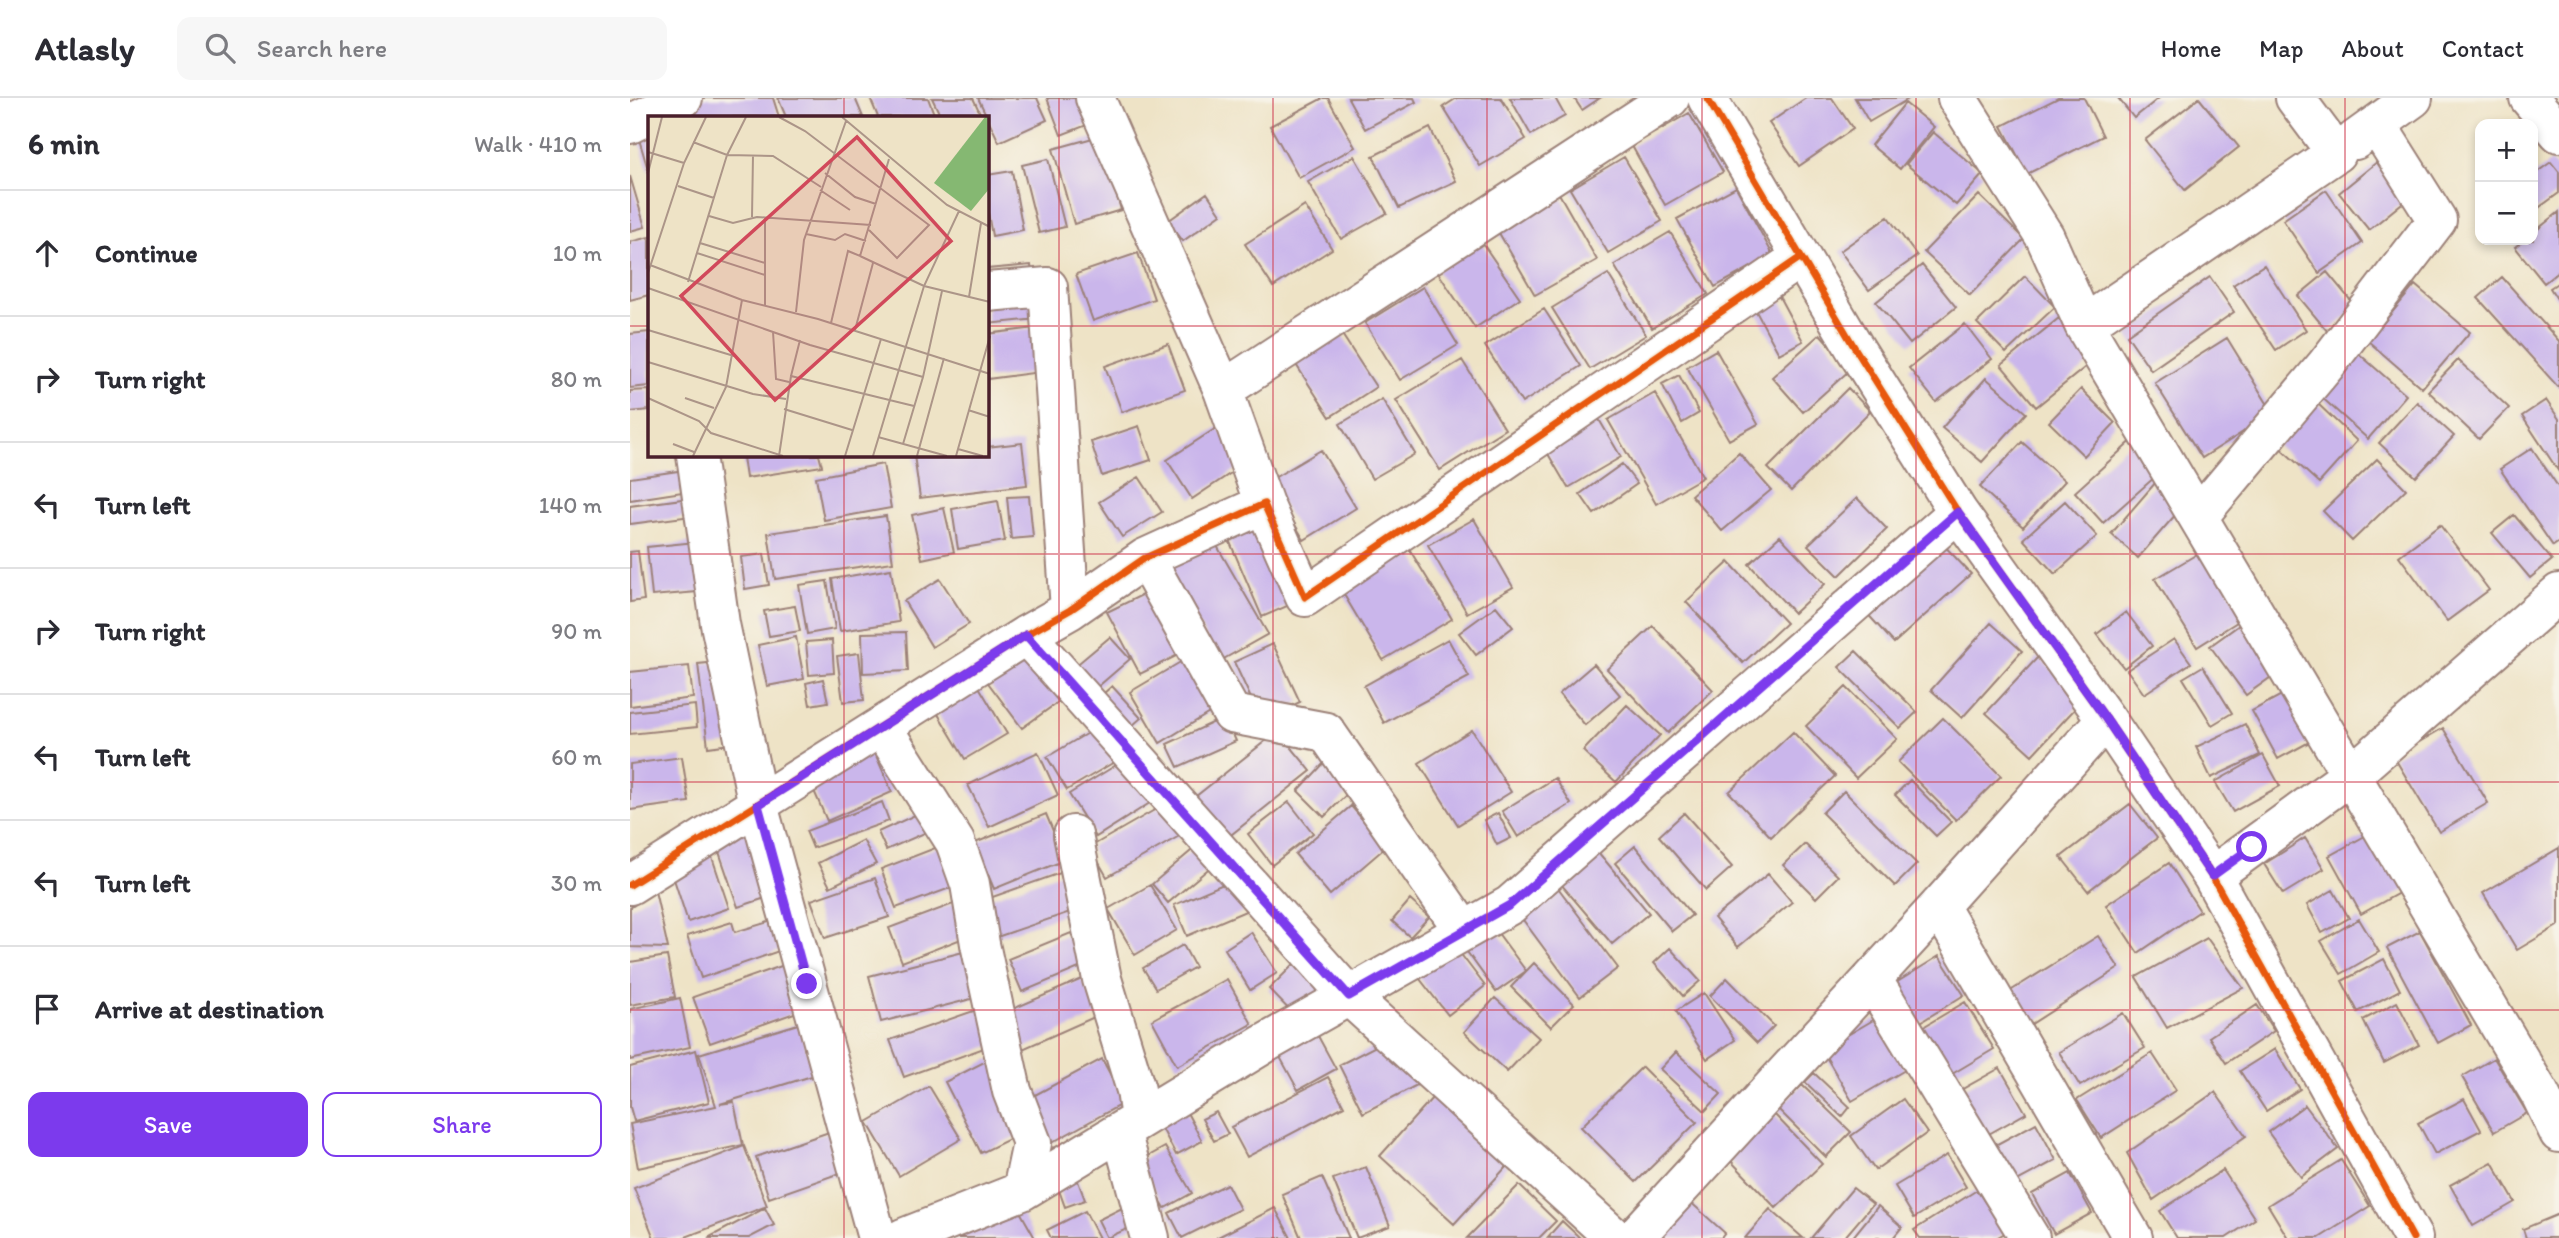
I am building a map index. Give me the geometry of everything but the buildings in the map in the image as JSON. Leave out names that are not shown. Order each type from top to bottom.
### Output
[{"type":"street","points":[[630,124],[683,98]]},
{"type":"street","points":[[1095,98],[1223,390],[1264,504],[1305,597],[1801,257]]},
{"type":"street","points":[[1223,390],[1670,98]]},
{"type":"street","points":[[1707,98],[1958,512],[2106,719],[2212,876],[2413,1238]]},
{"type":"street","points":[[1957,98],[2045,237],[2084,325],[2540,1094],[2559,1133]]},
{"type":"street","points":[[2295,98],[2336,153]]},
{"type":"street","points":[[2084,325],[2413,98]]},
{"type":"street","points":[[2529,98],[2559,133]]},
{"type":"street","points":[[2198,517],[2326,365],[2437,220],[2377,125]]},
{"type":"street","points":[[989,292],[1048,288],[1070,610]]},
{"type":"street","points":[[696,457],[720,624],[758,805],[877,1238]]},
{"type":"street","points":[[630,885],[1026,635],[1070,610],[1145,558],[1264,504]]},
{"type":"street","points":[[903,1238],[1022,1191],[1264,1044],[1510,905],[1958,512]]},
{"type":"street","points":[[1145,558],[1232,715],[1326,732],[1464,931]]},
{"type":"street","points":[[2212,876],[2351,775],[2559,593]]},
{"type":"street","points":[[1026,635],[1349,996],[1615,1238]]},
{"type":"street","points":[[1634,1238],[1939,906],[2106,719]]},
{"type":"street","points":[[882,727],[955,842],[970,884],[980,944],[1012,1091],[1032,1143],[1022,1191]]},
{"type":"street","points":[[1073,835],[1102,979],[1136,1090],[1131,1125],[1150,1238]]},
{"type":"street","points":[[1939,906],[2133,1238]]},
{"type":"street","points":[[1872,979],[2030,1238]]},
{"type":"cycle path","points":[[1707,98],[1856,350],[1958,512],[2106,719],[2212,876],[2413,1238]]},
{"type":"cycle path","points":[[630,885],[1026,635],[1070,610],[1145,558],[1264,504],[1305,597],[1801,257]]},
{"type":"route","points":[[807,984],[758,805],[1026,635],[1349,996],[1510,905],[1958,512],[2106,719],[2212,876],[2252,847]]}]
